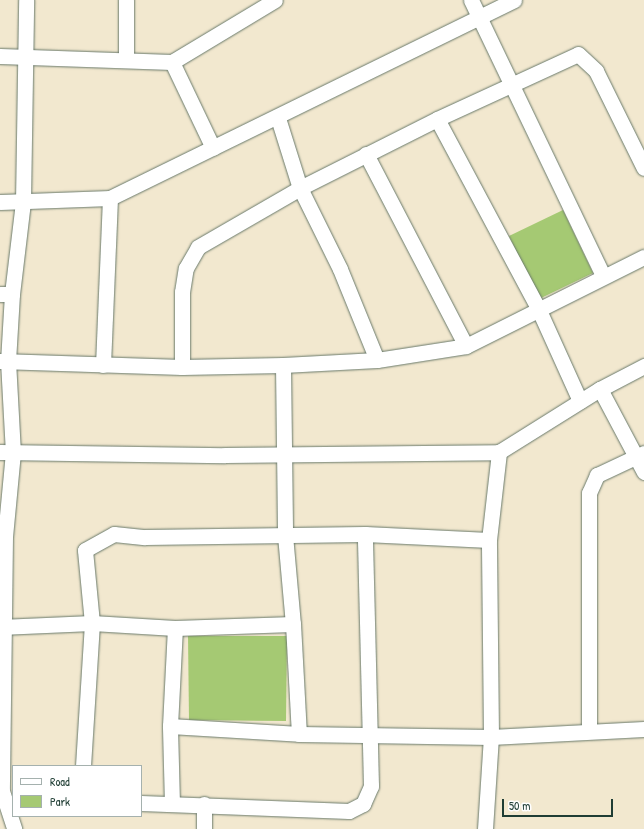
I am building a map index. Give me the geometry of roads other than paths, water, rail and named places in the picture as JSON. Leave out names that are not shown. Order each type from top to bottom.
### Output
[{"type":"street","points":[[14,829],[7,812],[2,790],[2,627],[6,452],[4,361],[6,294],[23,202],[27,57],[26,0]]},
{"type":"street","points":[[126,0],[126,59]]},
{"type":"street","points":[[0,56],[126,59],[172,62],[275,0]]},
{"type":"street","points":[[471,0],[482,19],[603,276]]},
{"type":"street","points":[[0,202],[110,198],[278,118],[366,72],[482,19],[514,0]]},
{"type":"street","points":[[182,366],[182,292],[186,268],[198,247],[300,188],[511,82],[578,54],[596,71],[644,168]]},
{"type":"street","points":[[172,62],[213,148]]},
{"type":"street","points":[[278,118],[300,188],[340,269],[377,360]]},
{"type":"street","points":[[437,119],[538,308],[580,400]]},
{"type":"street","points":[[366,154],[466,346]]},
{"type":"street","points":[[103,365],[110,198]]},
{"type":"street","points":[[4,361],[103,365],[283,365],[377,360],[466,346],[538,308],[644,257]]},
{"type":"street","points":[[283,365],[287,452],[285,535],[293,624],[299,734]]},
{"type":"street","points":[[6,452],[225,455],[287,452],[421,455],[499,452],[580,400],[644,366]]},
{"type":"street","points":[[600,389],[641,455],[644,472]]},
{"type":"street","points":[[485,829],[490,737],[489,540],[499,452]]},
{"type":"street","points":[[589,729],[589,493],[597,475],[613,465],[641,455]]},
{"type":"street","points":[[83,765],[92,623],[85,550],[114,534],[145,538],[365,534],[489,540]]},
{"type":"street","points":[[142,803],[204,804],[349,811],[363,804],[371,786],[372,734],[365,534]]},
{"type":"street","points":[[2,627],[92,623],[175,628],[293,624]]},
{"type":"street","points":[[172,804],[170,726],[175,628]]},
{"type":"street","points":[[170,726],[299,734],[490,737],[589,729],[644,729]]},
{"type":"street","points":[[204,804],[204,829]]}]
